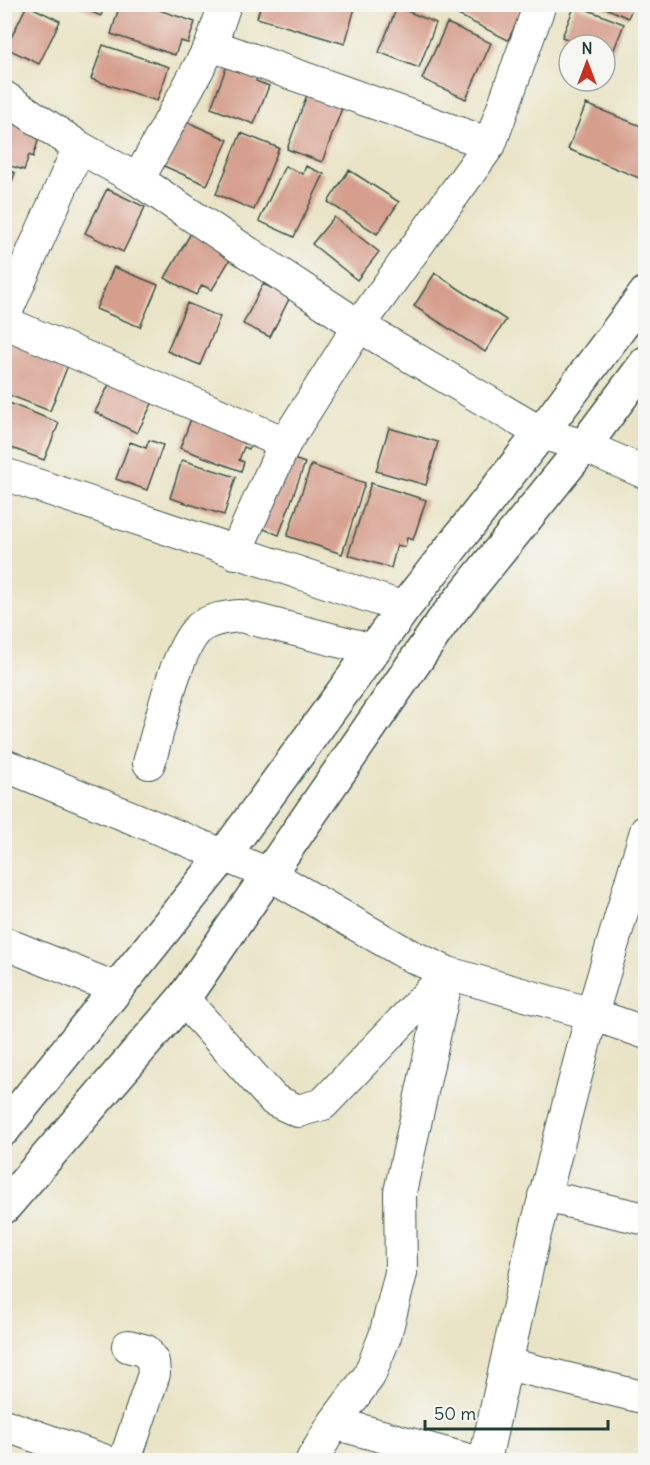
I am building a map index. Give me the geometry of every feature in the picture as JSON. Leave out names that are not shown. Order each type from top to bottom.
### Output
[{"type":"highway","points":[[4,1129],[225,854],[404,608],[541,433],[645,293]]},
{"type":"highway","points":[[4,1207],[183,999],[443,621],[584,446],[645,363]]},
{"type":"street","points":[[138,180],[211,45],[225,4]]},
{"type":"street","points":[[235,553],[285,443],[358,326],[490,144],[540,4]]},
{"type":"street","points":[[211,45],[490,144]]},
{"type":"street","points":[[4,97],[79,147],[138,180],[358,326],[541,433],[584,446],[645,473]]},
{"type":"street","points":[[79,147],[4,320],[285,443]]},
{"type":"street","points":[[4,474],[404,608]]},
{"type":"street","points":[[149,763],[184,647],[199,628],[219,618],[241,616],[373,650]]},
{"type":"street","points":[[4,765],[269,873],[407,954],[448,973],[592,1014],[645,1033]]},
{"type":"street","points":[[485,1461],[544,1196],[592,1014],[645,831]]},
{"type":"street","points":[[4,943],[117,989]]},
{"type":"street","points":[[183,999],[274,1100],[298,1111],[323,1104],[448,973]]},
{"type":"street","points":[[312,1461],[334,1423],[369,1376],[385,1336],[401,1273],[400,1192],[448,973]]},
{"type":"street","points":[[544,1196],[645,1219]]},
{"type":"street","points":[[125,1461],[153,1374],[153,1362],[146,1351],[129,1346]]},
{"type":"street","points":[[507,1364],[645,1398]]},
{"type":"street","points":[[334,1423],[468,1461]]},
{"type":"street","points":[[4,1425],[104,1461]]},
{"type":"building","points":[[73,4],[105,4],[101,16]]},
{"type":"building","points":[[120,4],[141,4],[195,22],[188,43],[180,41],[175,55],[111,34]]},
{"type":"building","points":[[261,4],[356,4],[345,44],[257,18]]},
{"type":"building","points":[[464,4],[526,4],[508,40],[458,15]]},
{"type":"building","points":[[597,4],[634,4],[628,18]]},
{"type":"building","points":[[27,5],[60,21],[39,64],[6,48]]},
{"type":"building","points":[[575,5],[624,24],[617,42],[617,33],[564,33]]},
{"type":"building","points":[[397,7],[436,23],[419,68],[379,52]]},
{"type":"building","points":[[447,23],[491,43],[466,99],[422,79]]},
{"type":"building","points":[[103,45],[169,67],[157,101],[91,79]]},
{"type":"building","points":[[229,60],[259,72],[256,81],[269,86],[254,124],[211,108]]},
{"type":"building","points":[[308,92],[345,100],[322,162],[287,149]]},
{"type":"building","points":[[586,104],[646,128],[644,180],[568,149]]},
{"type":"building","points":[[4,121],[41,132],[33,157],[29,155],[24,170],[4,164]]},
{"type":"building","points":[[185,121],[228,140],[207,185],[164,166]]},
{"type":"building","points":[[241,133],[279,148],[254,210],[216,194]]},
{"type":"building","points":[[285,166],[303,174],[306,166],[324,174],[294,237],[259,221]]},
{"type":"building","points":[[4,169],[15,173],[5,201],[4,201]]},
{"type":"building","points":[[349,170],[399,202],[377,234],[328,202]]},
{"type":"building","points":[[107,189],[145,207],[123,252],[85,233]]},
{"type":"building","points":[[334,217],[379,252],[357,280],[312,244]]},
{"type":"building","points":[[191,233],[232,256],[212,290],[202,285],[196,295],[165,278]]},
{"type":"building","points":[[114,267],[158,285],[140,327],[96,309]]},
{"type":"building","points":[[435,273],[506,320],[485,352],[414,306]]},
{"type":"building","points":[[263,284],[290,297],[270,337],[243,324]]},
{"type":"building","points":[[187,303],[220,317],[200,365],[167,351]]},
{"type":"building","points":[[4,335],[70,360],[50,411],[4,393],[4,378],[8,368],[4,367]]},
{"type":"building","points":[[115,373],[157,394],[137,433],[95,412]]},
{"type":"building","points":[[4,401],[59,423],[44,460],[4,445]]},
{"type":"building","points":[[194,411],[255,434],[249,449],[244,447],[239,460],[244,462],[241,471],[180,448]]},
{"type":"building","points":[[389,428],[438,442],[426,485],[376,471]]},
{"type":"building","points":[[149,440],[163,445],[147,490],[116,479],[130,442],[146,448]]},
{"type":"building","points":[[282,455],[305,463],[279,535],[256,526]]},
{"type":"building","points":[[182,460],[236,477],[224,515],[170,498]]},
{"type":"building","points":[[311,465],[365,483],[342,554],[287,536]]},
{"type":"building","points":[[371,483],[426,500],[413,540],[407,538],[405,547],[397,545],[391,568],[348,555]]}]
